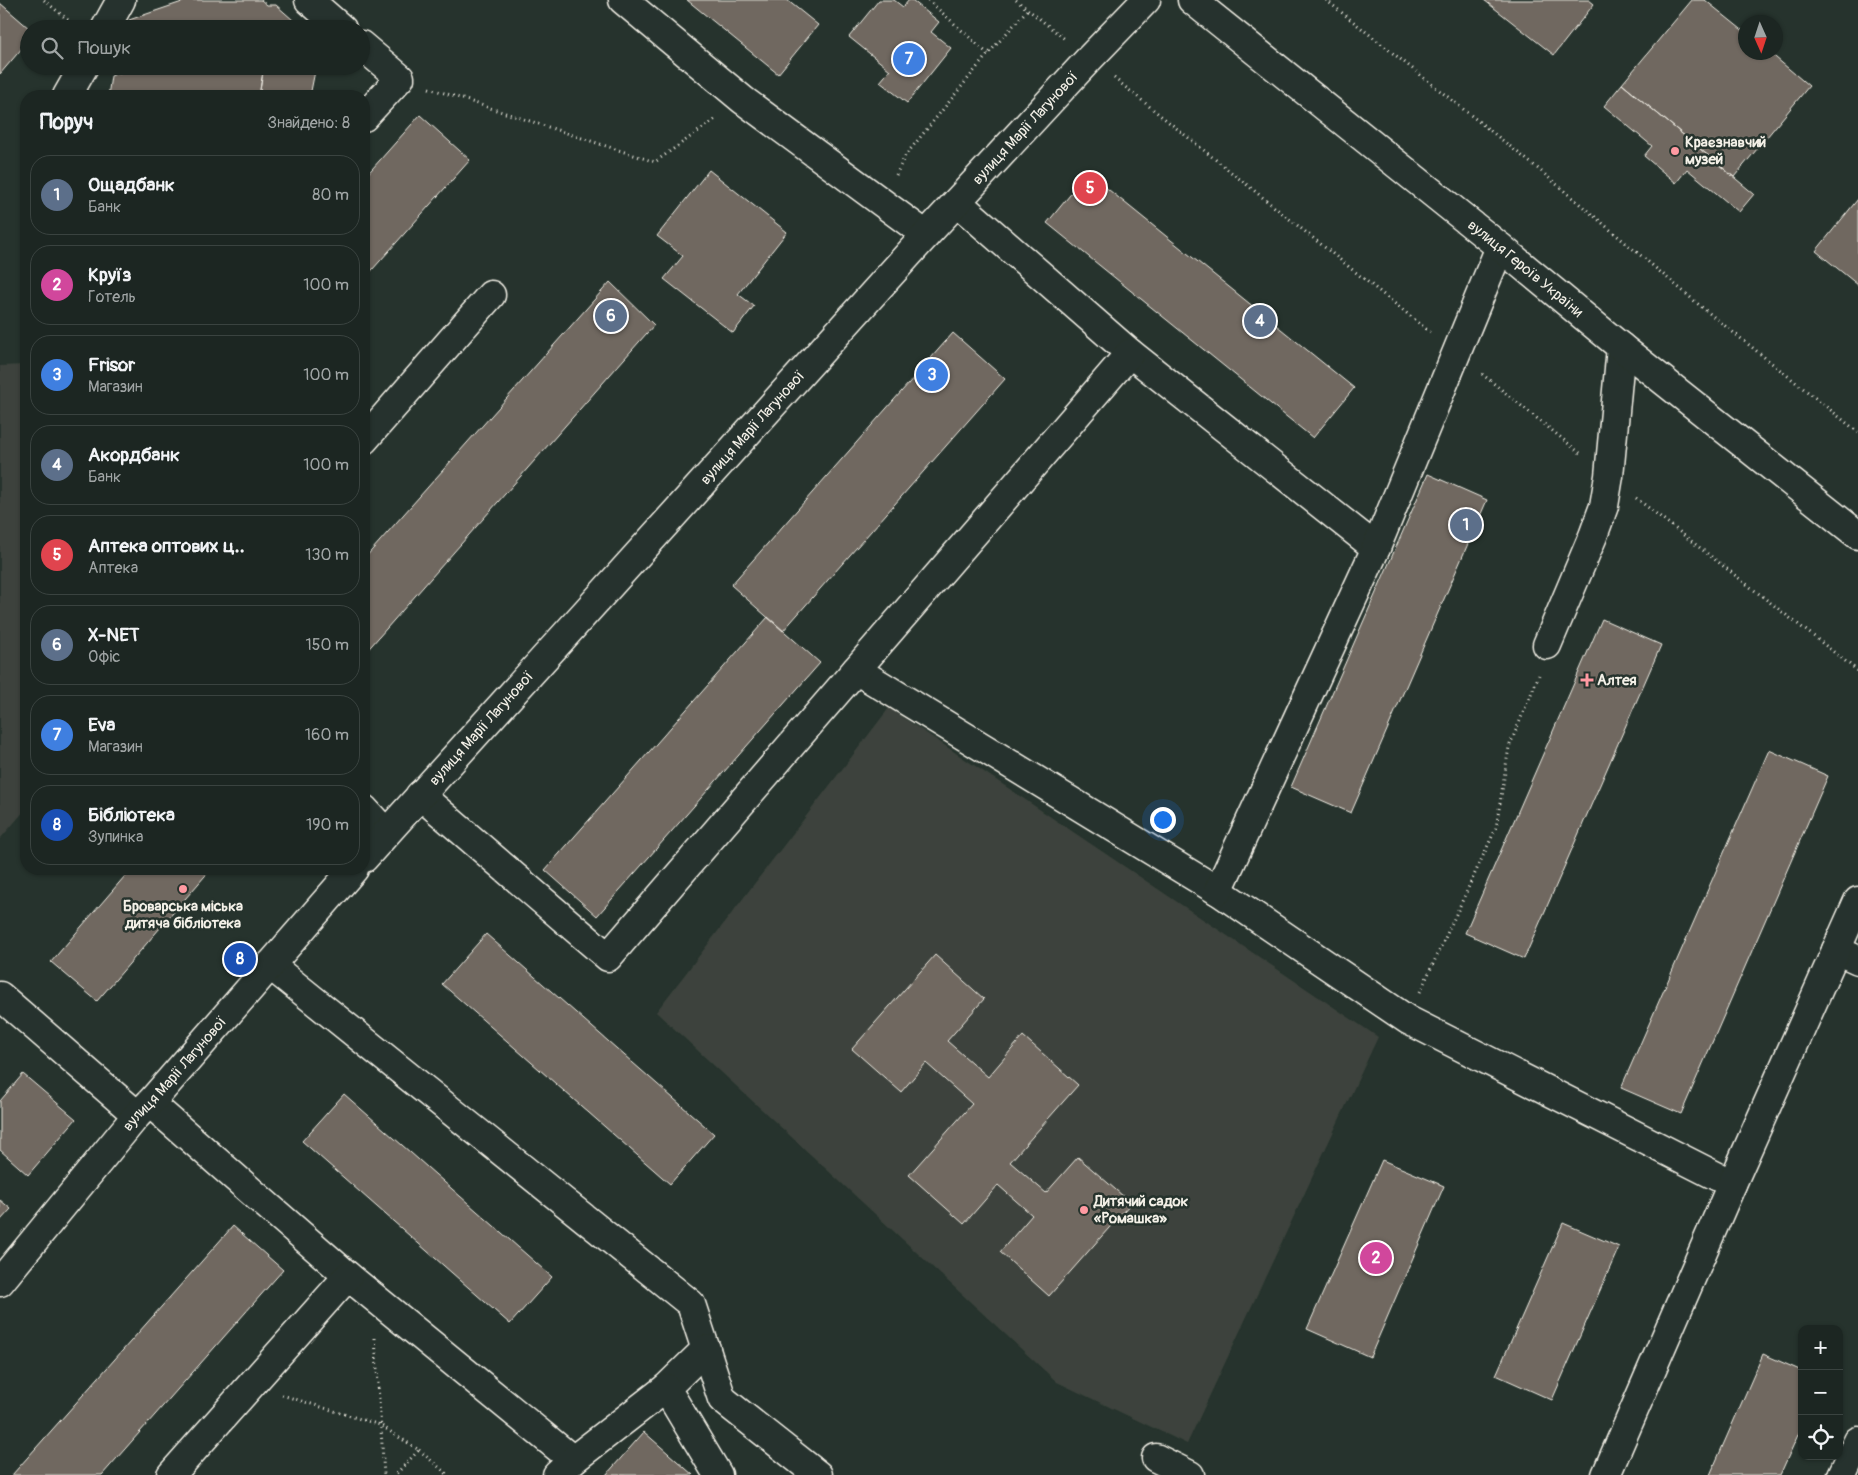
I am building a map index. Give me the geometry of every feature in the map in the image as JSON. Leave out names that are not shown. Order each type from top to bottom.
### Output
[{"type":"street","points":[[110,20],[122,0]]},
{"type":"street","points":[[309,0],[332,20]]},
{"type":"street","points":[[623,0],[743,100],[926,235]]},
{"type":"street","name":"вулиця Марії Лагунової","points":[[370,851],[926,235],[1146,0]]},
{"type":"street","name":"вулиця Героїв України","points":[[1192,0],[1500,246],[1621,347],[1858,535]]},
{"type":"street","points":[[370,53],[400,78],[370,110]]},
{"type":"street","points":[[71,90],[79,75]]},
{"type":"street","points":[[957,202],[1130,353],[1376,548]]},
{"type":"street","points":[[1218,891],[1376,548],[1500,246]]},
{"type":"street","points":[[370,433],[490,295]]},
{"type":"street","points":[[1547,645],[1604,506],[1609,476],[1621,347]]},
{"type":"street","points":[[420,795],[608,957],[1130,353]]},
{"type":"street","points":[[856,670],[1218,891],[1408,1020],[1732,1184]]},
{"type":"street","points":[[370,816],[386,833]]},
{"type":"street","name":"вулиця Марії Лагунової","points":[[0,1282],[143,1109],[349,875]]},
{"type":"street","points":[[1606,1475],[1732,1184],[1847,955],[1858,901]]},
{"type":"street","points":[[270,965],[691,1304],[722,1399],[818,1475]]},
{"type":"street","points":[[0,996],[143,1109],[373,1296],[565,1468],[666,1388],[706,1349]]},
{"type":"street","points":[[171,1475],[348,1276]]},
{"type":"street","points":[[666,1388],[718,1475]]},
{"type":"street","points":[[1842,1475],[1858,1441]]},
{"type":"street","points":[[1156,1458],[1190,1475]]},
{"type":"path","points":[[44,0],[67,20]]},
{"type":"path","points":[[928,0],[988,54]]},
{"type":"path","points":[[1326,0],[1536,167],[1704,309],[1858,432]]},
{"type":"path","points":[[882,203],[905,156],[988,54],[1028,9]]},
{"type":"path","points":[[400,78],[655,162],[743,100]]},
{"type":"path","points":[[1408,1020],[1496,828],[1510,747],[1543,666],[1547,645]]},
{"type":"path","points":[[373,1296],[384,1475]]},
{"type":"path","points":[[250,1385],[380,1425],[419,1450],[448,1475]]},
{"type":"path","points":[[395,1475],[419,1450]]},
{"type":"shaded area","points":[[20,365],[20,816],[0,839],[0,366]]},
{"type":"shaded area","name":"Дитячий садок «Ромашка»","points":[[889,708],[1378,1037],[1187,1444],[1057,1382],[656,1012]]},
{"type":"building","points":[[188,0],[261,0],[267,5],[276,5],[293,20],[129,20]]},
{"type":"building","points":[[687,0],[787,0],[818,25],[778,74]]},
{"type":"building","points":[[879,0],[894,0],[903,7],[909,0],[912,0],[939,22],[931,32],[951,48],[907,103],[880,82],[890,70],[849,37]]},
{"type":"building","points":[[1484,0],[1589,0],[1594,4],[1554,55]]},
{"type":"building","points":[[1692,0],[1705,0],[1738,27],[1738,60],[1778,60],[1809,86],[1734,177],[1622,84]]},
{"type":"building","points":[[0,3],[20,20],[20,51],[0,74]]},
{"type":"building","points":[[262,75],[260,90],[109,90],[111,76]]},
{"type":"building","points":[[262,75],[314,75],[311,90],[260,90]]},
{"type":"building","name":"Краєзнавчий музей","points":[[1622,84],[1754,194],[1739,212],[1687,169],[1676,183],[1644,156],[1652,146],[1604,106]]},
{"type":"building","points":[[420,115],[470,160],[370,272],[370,171]]},
{"type":"building","points":[[709,170],[787,232],[738,294],[754,306],[733,333],[664,279],[683,256],[657,236]]},
{"type":"building","points":[[1088,173],[1354,388],[1313,438],[1047,223]]},
{"type":"building","points":[[1858,199],[1858,285],[1816,251]]},
{"type":"building","points":[[610,282],[654,325],[370,647],[370,552]]},
{"type":"building","points":[[953,333],[1005,379],[783,631],[731,585]]},
{"type":"building","points":[[1428,474],[1487,500],[1351,813],[1291,787]]},
{"type":"building","points":[[768,617],[820,663],[597,916],[545,870]]},
{"type":"building","points":[[1602,619],[1661,645],[1524,959],[1465,933]]},
{"type":"building","points":[[1769,750],[1828,776],[1681,1114],[1621,1088]]},
{"type":"building","points":[[126,875],[206,875],[97,1001],[51,962]]},
{"type":"building","points":[[486,934],[714,1134],[670,1184],[442,984]]},
{"type":"building","points":[[935,955],[984,999],[947,1041],[988,1077],[1023,1036],[1078,1085],[1010,1162],[1046,1193],[1078,1157],[1131,1203],[1049,1296],[1000,1252],[1032,1215],[998,1185],[964,1224],[909,1175],[972,1104],[926,1063],[901,1092],[852,1049]]},
{"type":"building","points":[[23,1074],[76,1119],[28,1175],[0,1150],[0,1101]]},
{"type":"building","points":[[344,1094],[552,1277],[510,1324],[302,1141]]},
{"type":"building","points":[[1382,1160],[1444,1186],[1370,1357],[1307,1329]]},
{"type":"building","points":[[0,1200],[11,1209],[0,1221]]},
{"type":"building","points":[[1563,1223],[1619,1247],[1552,1400],[1496,1375]]},
{"type":"building","points":[[233,1226],[283,1270],[102,1475],[12,1475]]},
{"type":"building","points":[[1763,1354],[1798,1369],[1798,1435],[1780,1475],[1710,1475]]},
{"type":"building","points":[[644,1432],[693,1475],[606,1475]]},
{"type":"place","name":"Eva","points":[[909,59]]},
{"type":"place","name":"Краєзнавчий музей","points":[[1675,151]]},
{"type":"place","name":"Аптека оптових ц‥","points":[[1090,188]]},
{"type":"place","name":"Х-NET","points":[[611,316]]},
{"type":"place","name":"Акордбанк","points":[[1260,321]]},
{"type":"place","name":"Frisor","points":[[932,375]]},
{"type":"place","name":"Ощадбанк","points":[[1466,525]]},
{"type":"place","name":"Алтея","points":[[1587,680]]},
{"type":"place","name":"Броварська міська дитяча бібліотека","points":[[183,889]]},
{"type":"place","name":"Бібліотека","points":[[240,959]]},
{"type":"place","name":"Дитячий садок «Ромашка»","points":[[1084,1210]]},
{"type":"place","name":"Круїз","points":[[1376,1258]]}]
